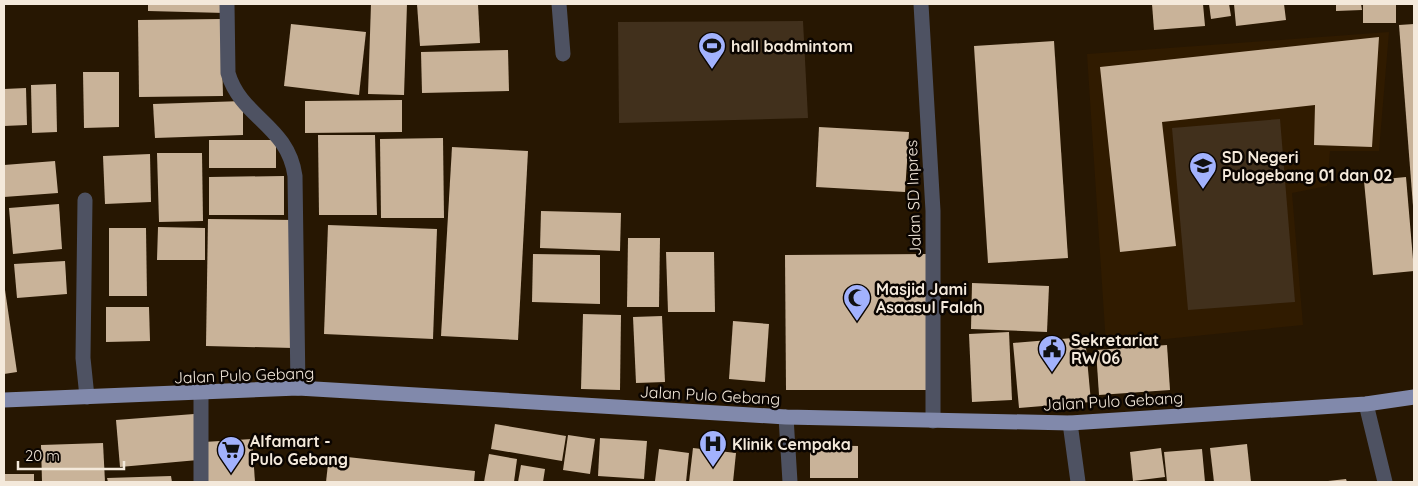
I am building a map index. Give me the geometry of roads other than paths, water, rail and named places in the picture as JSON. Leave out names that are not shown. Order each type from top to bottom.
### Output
[{"type":"main road","name":"Jalan Pulo Gebang","points":[[4,400],[201,394],[298,388],[369,394],[786,417],[1070,423],[1366,404],[1414,397]]},
{"type":"street","points":[[227,4],[228,73],[231,83],[252,110],[276,134],[293,159],[295,176],[298,388]]},
{"type":"street","points":[[559,4],[563,54]]},
{"type":"street","name":"Jalan SD Inpres","points":[[922,4],[933,211],[933,421]]},
{"type":"street","points":[[85,200],[83,358],[86,397]]},
{"type":"street","points":[[201,394],[201,482]]},
{"type":"street","points":[[1366,404],[1385,482]]},
{"type":"street","points":[[786,417],[790,482]]},
{"type":"street","points":[[1070,423],[1078,482]]},
{"type":"place","name":"hall badmintom","points":[[712,70]]},
{"type":"place","name":"SD Negeri Pulogebang 01 dan 02","points":[[1203,190]]},
{"type":"place","name":"Masjid Jami Asaasul Falah","points":[[857,322]]},
{"type":"place","name":"Sekretariat RW 06","points":[[1052,373]]},
{"type":"place","name":"Klinik Cempaka","points":[[713,468]]},
{"type":"place","name":"Alfamart - Pulo Gebang","points":[[231,474]]}]
